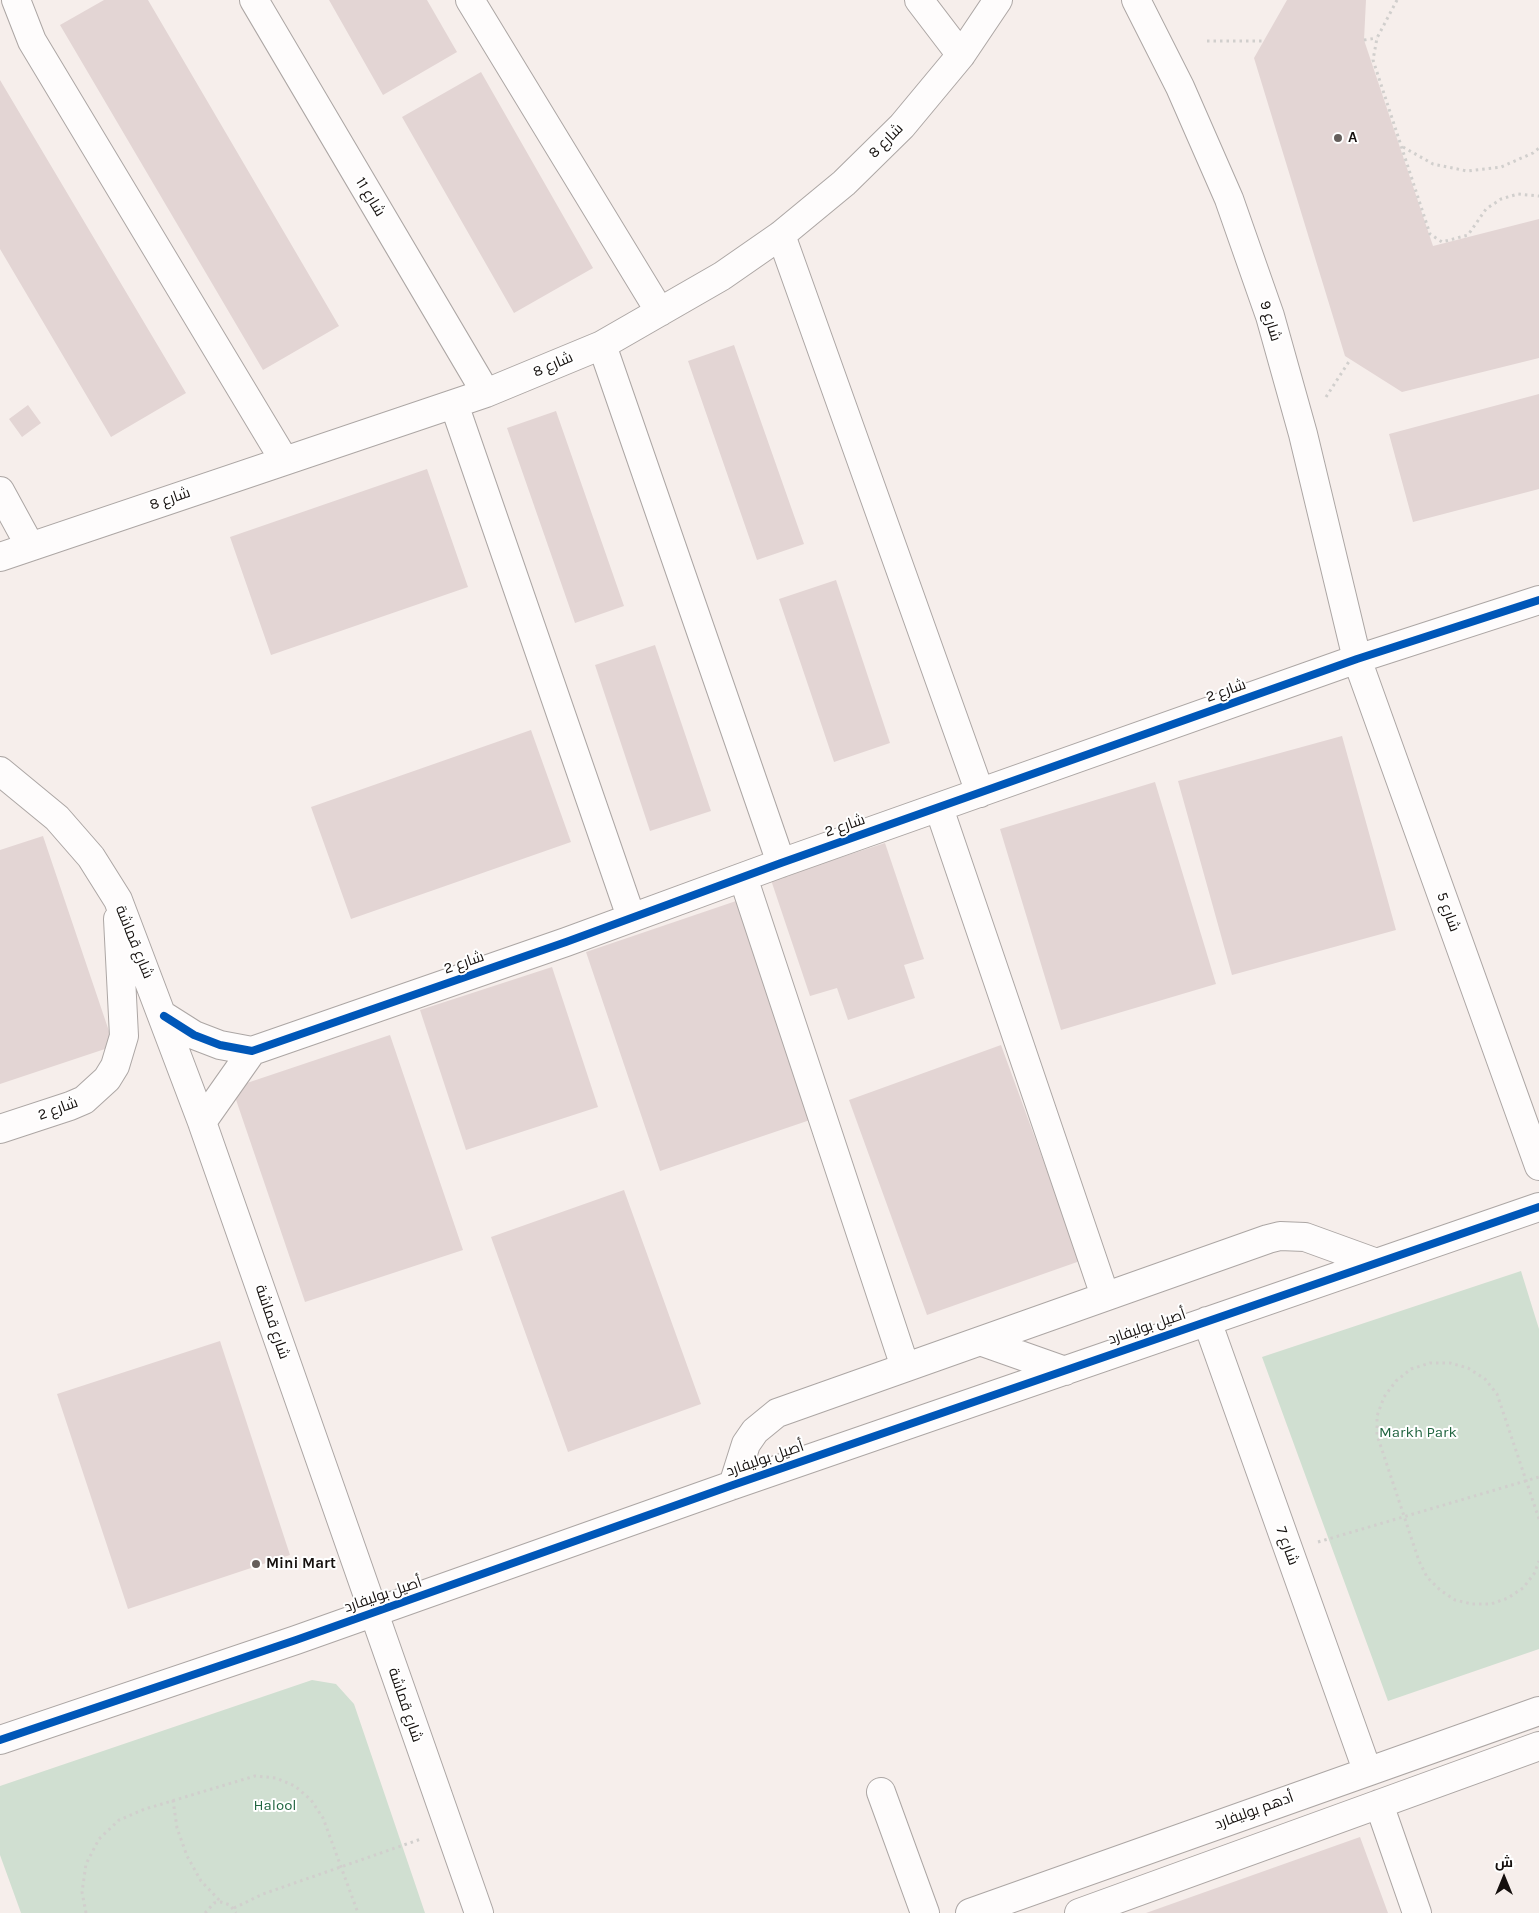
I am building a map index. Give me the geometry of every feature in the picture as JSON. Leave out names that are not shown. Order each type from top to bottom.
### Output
[{"type":"street","name":"شارع 11","points":[[254,0],[486,393]]},
{"type":"street","points":[[470,0],[660,312]]},
{"type":"street","points":[[919,0],[961,55]]},
{"type":"street","name":"شارع 8","points":[[0,557],[486,393],[602,345],[722,276],[781,236],[844,183],[902,126],[961,55],[998,0]]},
{"type":"street","name":"شارع 9","points":[[1136,0],[1180,87],[1229,199],[1270,316],[1303,434],[1357,659]]},
{"type":"street","points":[[13,2],[32,41],[284,460]]},
{"type":"street","points":[[781,236],[980,793]]},
{"type":"street","points":[[602,345],[781,863]]},
{"type":"street","points":[[454,404],[631,916]]},
{"type":"street","points":[[0,491],[30,546]]},
{"type":"street","name":"شارع 2","points":[[164,1016],[194,1035],[220,1045],[252,1051],[566,942],[631,916],[1357,659],[1539,600]]},
{"type":"street","name":"شارع 5","points":[[1357,659],[1539,1166]]},
{"type":"street","name":"شارع قماشة","points":[[0,772],[57,818],[91,857],[118,900],[164,1016],[202,1122],[448,1830],[479,1913]]},
{"type":"street","points":[[938,808],[1105,1296]]},
{"type":"street","points":[[743,877],[905,1367]]},
{"type":"street","name":"شارع 2","points":[[0,1129],[84,1100],[102,1084],[115,1066],[124,1036],[118,900]]},
{"type":"street","points":[[202,1122],[252,1051]]},
{"type":"street","name":"أصيل بوليفارد","points":[[0,1740],[373,1613],[733,1485],[1066,1371],[1374,1262],[1539,1207]]},
{"type":"street","points":[[733,1485],[746,1444],[754,1430],[765,1420],[777,1413],[1105,1296],[1280,1236],[1305,1237],[1374,1262]]},
{"type":"street","name":"شارع 7","points":[[1207,1321],[1367,1770]]},
{"type":"street","points":[[980,1341],[1066,1371]]},
{"type":"street","name":"أدهم بوليفارد","points":[[970,1913],[1367,1770],[1539,1711]]},
{"type":"street","points":[[1510,1757],[1539,1729]]},
{"type":"street","points":[[1079,1913],[1539,1746]]},
{"type":"street","points":[[881,1792],[925,1913]]},
{"type":"street","points":[[1379,1804],[1417,1913]]},
{"type":"street","points":[[1154,1847],[1219,1862]]},
{"type":"path","points":[[1397,0],[1377,38],[1373,60],[1430,234],[1442,242],[1468,235],[1486,209],[1501,199],[1518,194],[1539,196]]},
{"type":"path","points":[[1364,40],[1377,38]]},
{"type":"path","points":[[1207,41],[1263,41]]},
{"type":"path","points":[[1403,147],[1433,164],[1467,171],[1501,167],[1533,153],[1539,148]]},
{"type":"path","points":[[1533,153],[1539,155]]},
{"type":"path","points":[[1539,1519],[1497,1394],[1485,1380],[1468,1368],[1450,1363],[1430,1363],[1411,1370],[1396,1381],[1384,1397],[1377,1416],[1377,1435],[1419,1561],[1428,1577],[1440,1590],[1455,1600],[1472,1604],[1491,1604],[1508,1598],[1522,1588],[1534,1574],[1539,1561]]},
{"type":"path","points":[[1289,1550],[1539,1477]]},
{"type":"path","points":[[86,1913],[82,1892],[86,1864],[99,1839],[119,1820],[173,1800],[254,1776],[276,1778],[296,1786],[311,1800],[323,1818],[358,1913]]},
{"type":"path","points":[[173,1800],[177,1828],[187,1856],[201,1881],[221,1902],[234,1908],[236,1913]]},
{"type":"path","points":[[234,1908],[263,1894],[448,1830]]},
{"type":"path","points":[[205,1913],[214,1903],[221,1902]]},
{"type":"green space","name":"Markh Park","points":[[1521,1271],[1539,1329],[1539,1649],[1388,1701],[1262,1357]]},
{"type":"green space","name":"Halool","points":[[312,1680],[336,1684],[354,1704],[425,1913],[21,1913],[0,1855],[0,1786]]},
{"type":"building","points":[[104,0],[148,0],[339,326],[263,370],[60,25]]},
{"type":"building","points":[[329,0],[427,0],[457,52],[383,95]]},
{"type":"building","name":"A","points":[[1287,0],[1366,0],[1364,40],[1433,246],[1539,219],[1539,358],[1402,392],[1345,356],[1254,58]]},
{"type":"building","points":[[481,72],[593,268],[514,313],[402,117]]},
{"type":"building","points":[[0,80],[186,393],[111,437],[0,249]]},
{"type":"building","points":[[734,345],[804,544],[757,560],[688,361]]},
{"type":"building","points":[[1539,394],[1539,489],[1413,522],[1389,434]]},
{"type":"building","points":[[28,405],[41,423],[22,437],[9,419]]},
{"type":"building","points":[[556,411],[624,606],[575,623],[507,428]]},
{"type":"building","points":[[427,469],[468,587],[271,655],[230,537]]},
{"type":"building","points":[[836,580],[890,743],[834,762],[779,599]]},
{"type":"building","points":[[655,645],[711,811],[650,831],[595,665]]},
{"type":"building","points":[[531,730],[571,842],[351,919],[311,807]]},
{"type":"building","points":[[1342,736],[1396,930],[1232,975],[1178,781]]},
{"type":"building","points":[[1155,782],[1216,984],[1061,1030],[1000,829]]},
{"type":"building","points":[[43,836],[114,1046],[0,1084],[0,850]]},
{"type":"building","points":[[885,843],[924,959],[904,965],[915,998],[848,1020],[837,988],[810,996],[771,880]]},
{"type":"building","points":[[739,900],[813,1119],[660,1171],[586,952]]},
{"type":"building","points":[[552,967],[598,1107],[466,1150],[420,1010]]},
{"type":"building","points":[[390,1035],[463,1250],[305,1302],[232,1088]]},
{"type":"building","points":[[1001,1045],[1080,1261],[927,1315],[849,1100]]},
{"type":"building","points":[[624,1190],[701,1404],[568,1452],[491,1237]]},
{"type":"building","points":[[220,1341],[290,1555],[128,1609],[57,1394]]},
{"type":"building","points":[[1360,1837],[1388,1913],[1146,1913]]},
{"type":"cycle path","points":[[164,1016],[194,1035],[220,1045],[252,1051],[566,942],[781,863],[1357,659],[1539,600]]},
{"type":"cycle path","points":[[0,1740],[296,1640],[733,1485],[1539,1207]]},
{"type":"place","name":"A","points":[[1338,138]]},
{"type":"place","name":"Mini Mart","points":[[256,1564]]}]
